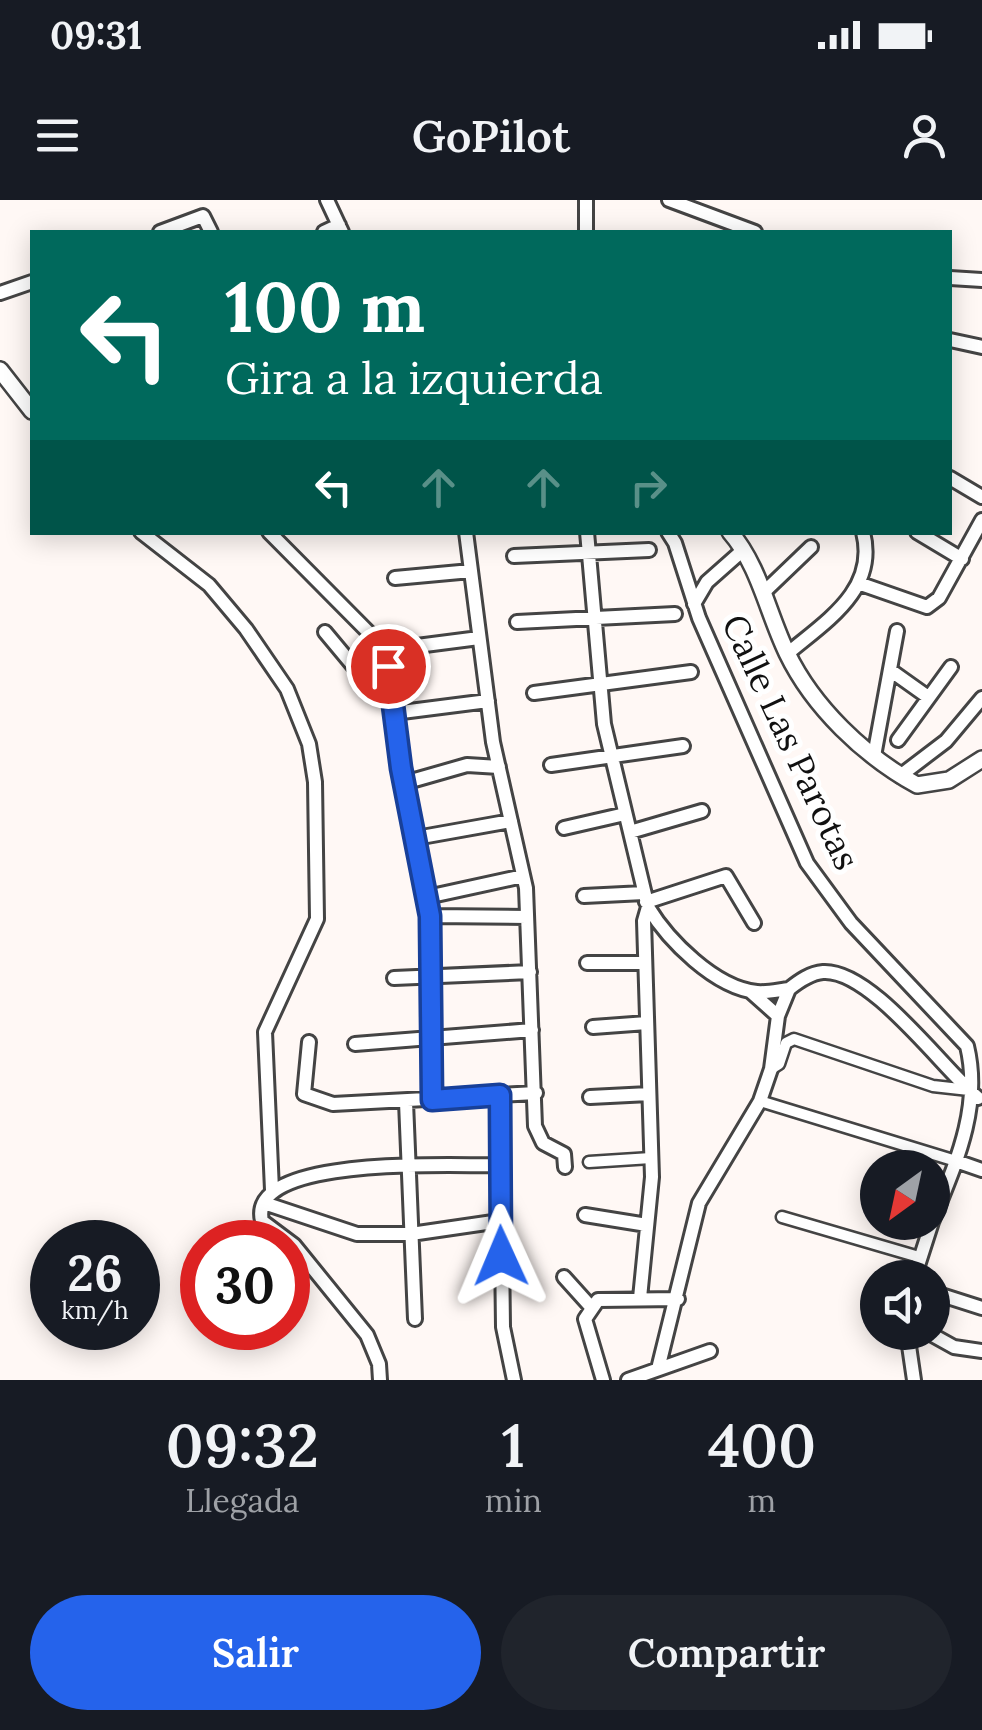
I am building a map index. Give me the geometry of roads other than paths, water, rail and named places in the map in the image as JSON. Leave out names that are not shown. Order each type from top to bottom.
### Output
[{"type":"street","points":[[328,200],[341,229]]},
{"type":"street","points":[[586,200],[586,230]]},
{"type":"street","points":[[669,200],[750,230]]},
{"type":"street","points":[[165,230],[203,216],[209,230]]},
{"type":"street","points":[[952,278],[982,280]]},
{"type":"street","points":[[0,294],[30,283]]},
{"type":"street","points":[[952,340],[982,347]]},
{"type":"street","points":[[0,370],[30,408]]},
{"type":"street","points":[[952,479],[982,497]]},
{"type":"street","points":[[860,584],[927,607],[939,598],[982,520]]},
{"type":"street","points":[[144,535],[209,585],[246,629],[287,689],[309,744],[314,782],[317,919],[265,1032],[268,1196],[262,1221],[294,1245],[367,1335],[380,1380]]},
{"type":"street","points":[[272,535],[386,650],[404,784],[430,916],[432,1100]]},
{"type":"street","points":[[466,535],[498,767],[523,876],[538,1137],[564,1154],[565,1167]]},
{"type":"street","points":[[587,535],[599,684],[609,754],[646,901],[651,1158],[640,1298]]},
{"type":"street","name":"Calle Las Parotas","points":[[669,535],[694,604],[808,863],[850,922],[967,1046],[976,1073],[976,1096],[950,1176]]},
{"type":"street","points":[[787,654],[843,607],[860,584],[868,552],[864,535]]},
{"type":"street","points":[[922,535],[962,558]]},
{"type":"street","points":[[694,604],[737,538]]},
{"type":"street","points":[[737,538],[787,654],[823,706],[874,756],[916,785],[932,786],[982,759]]},
{"type":"street","points":[[763,593],[811,547]]},
{"type":"street","points":[[514,556],[649,550]]},
{"type":"street","points":[[395,578],[471,571]]},
{"type":"street","points":[[517,622],[675,614]]},
{"type":"street","points":[[874,756],[897,630]]},
{"type":"street","points":[[324,632],[360,674],[388,666]]},
{"type":"street","points":[[386,650],[480,638]]},
{"type":"street","points":[[898,740],[952,667]]},
{"type":"street","points":[[890,670],[928,697]]},
{"type":"street","points":[[534,692],[691,672]]},
{"type":"street","points":[[900,776],[946,742],[982,698]]},
{"type":"street","points":[[394,713],[488,701]]},
{"type":"street","points":[[551,765],[683,746]]},
{"type":"street","points":[[404,784],[467,765],[498,767]]},
{"type":"street","points":[[630,832],[702,810]]},
{"type":"street","points":[[564,828],[625,814]]},
{"type":"street","points":[[416,838],[511,821]]},
{"type":"street","points":[[427,897],[523,876]]},
{"type":"street","points":[[584,896],[646,901],[726,876],[754,923]]},
{"type":"street","points":[[646,901],[662,929],[686,952],[748,990],[778,1016]]},
{"type":"street","points":[[430,916],[527,917]]},
{"type":"street","points":[[587,963],[645,963]]},
{"type":"street","points":[[394,978],[530,972]]},
{"type":"street","points":[[658,1369],[699,1204],[760,1101],[771,1069],[778,1016],[788,989],[802,978],[824,972],[849,977],[882,1002],[976,1096]]},
{"type":"street","points":[[748,990],[788,989]]},
{"type":"street","points":[[593,1027],[647,1023]]},
{"type":"street","points":[[355,1044],[532,1030]]},
{"type":"street","points":[[771,1069],[779,1064],[788,1039],[794,1038],[933,1086],[976,1096]]},
{"type":"street","points":[[309,1042],[304,1094],[333,1104],[536,1093]]},
{"type":"street","points":[[590,1098],[649,1094]]},
{"type":"street","points":[[500,1095],[503,1327],[514,1380]]},
{"type":"street","points":[[760,1101],[982,1170]]},
{"type":"street","points":[[406,1102],[414,1319]]},
{"type":"street","points":[[589,1162],[651,1158]]},
{"type":"street","points":[[268,1196],[294,1178],[327,1170],[500,1165]]},
{"type":"street","points":[[268,1196],[356,1234],[411,1234],[500,1221]]},
{"type":"street","points":[[586,1216],[647,1225]]},
{"type":"street","points":[[782,1218],[919,1257]]},
{"type":"street","name":"Calle Las Parotas","points":[[918,1260],[925,1240]]},
{"type":"street","points":[[564,1277],[591,1307]]},
{"type":"street","points":[[950,1298],[982,1308]]},
{"type":"street","points":[[603,1380],[586,1319],[591,1307],[598,1300],[678,1299]]},
{"type":"street","points":[[950,1345],[982,1351]]},
{"type":"street","points":[[909,1350],[914,1380]]},
{"type":"street","points":[[628,1380],[710,1351]]}]
